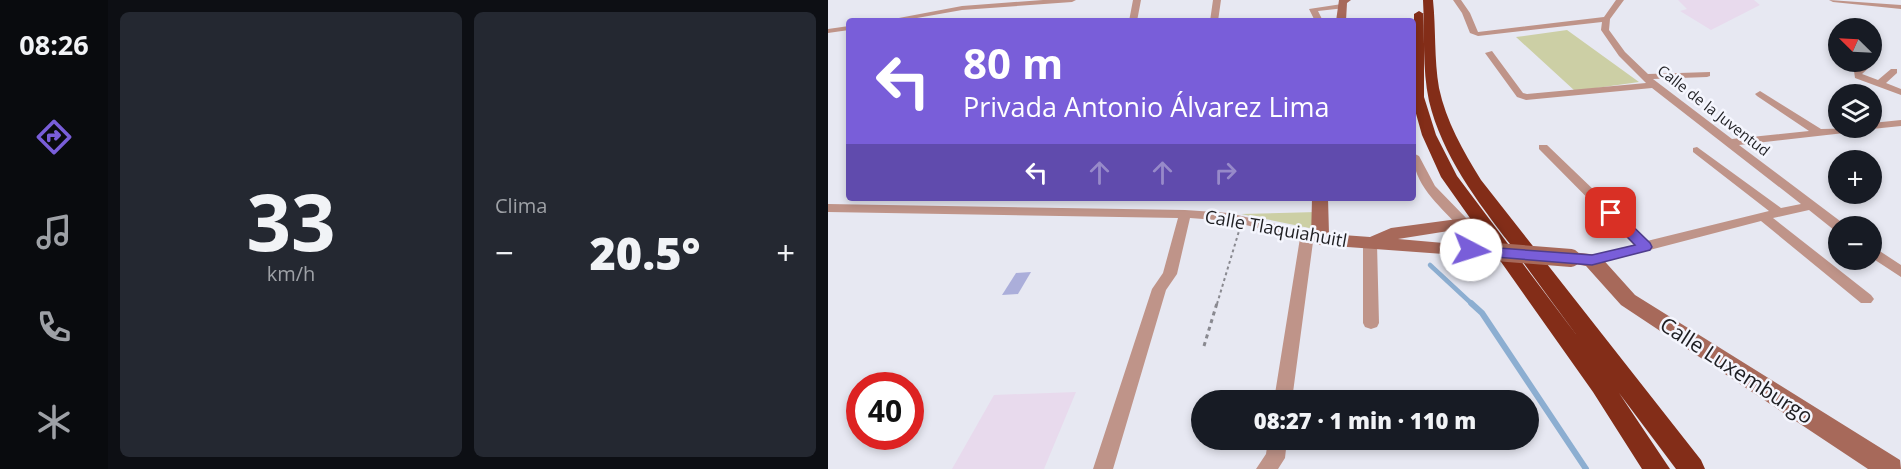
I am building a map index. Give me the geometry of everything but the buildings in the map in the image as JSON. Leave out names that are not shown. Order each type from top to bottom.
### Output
[{"type":"highway","points":[[1418,0],[1418,97],[1429,135],[1471,222],[1601,385],[1657,469]]},
{"type":"highway","points":[[1428,0],[1432,86],[1440,117],[1452,147],[1480,193],[1692,469]]},
{"type":"street","points":[[904,18],[962,8],[1071,0]]},
{"type":"street","points":[[1134,18],[1137,0]]},
{"type":"street","points":[[1214,18],[1217,0]]},
{"type":"street","points":[[1457,0],[1466,13],[1474,33],[1478,34],[1606,19],[1620,0]]},
{"type":"street","points":[[1833,0],[1877,2],[1901,7]]},
{"type":"street","points":[[1318,18],[1313,9],[1344,3],[1342,18]]},
{"type":"street","name":"Calle de la Juventud","points":[[1606,19],[1605,30],[1622,54],[1649,81],[1828,219]]},
{"type":"street","points":[[828,31],[846,28]]},
{"type":"street","points":[[1488,53],[1520,95],[1526,97],[1707,74]]},
{"type":"street","points":[[1858,72],[1862,78],[1880,84],[1894,71]]},
{"type":"street","points":[[1882,85],[1901,92]]},
{"type":"street","points":[[1760,94],[1819,133]]},
{"type":"street","points":[[1882,125],[1901,123]]},
{"type":"street","points":[[1729,143],[1828,132]]},
{"type":"street","points":[[1543,147],[1645,247]]},
{"type":"street","points":[[1697,150],[1779,212]]},
{"type":"street","points":[[1416,162],[1430,188],[1471,222]]},
{"type":"street","points":[[1285,390],[1320,201]]},
{"type":"street","name":"Calle Tlaquiahuitl","points":[[828,208],[884,203],[1058,204],[1242,220],[1314,237],[1370,244],[1581,259]]},
{"type":"street","points":[[1581,259],[1645,247],[1810,206]]},
{"type":"street","points":[[1103,469],[1159,289],[1170,274],[1185,214]]},
{"type":"street","points":[[1763,216],[1866,299]]},
{"type":"street","points":[[1371,323],[1370,244],[1391,234],[1471,222]]},
{"type":"street","points":[[1882,258],[1901,272]]},
{"type":"street","name":"Calle Luxemburgo","points":[[1581,259],[1628,300],[1891,469]]},
{"type":"street","points":[[1266,469],[1275,458],[1276,450]]},
{"type":"path","points":[[1204,346],[1242,220]]},
{"type":"shaded area","points":[[1678,0],[1754,0],[1760,5],[1711,30],[1680,11],[1687,9]]},
{"type":"shaded area","points":[[1076,392],[1044,469],[952,469],[994,395]]},
{"type":"green space","points":[[1567,30],[1639,82],[1575,91],[1516,37]]},
{"type":"green space","points":[[1317,212],[1314,229],[1241,214]]},
{"type":"waterway","points":[[1430,265],[1472,304]]},
{"type":"waterway","points":[[1471,303],[1482,313],[1586,469]]},
{"type":"route","points":[[1471,250],[1592,260],[1645,247],[1611,213]]}]
